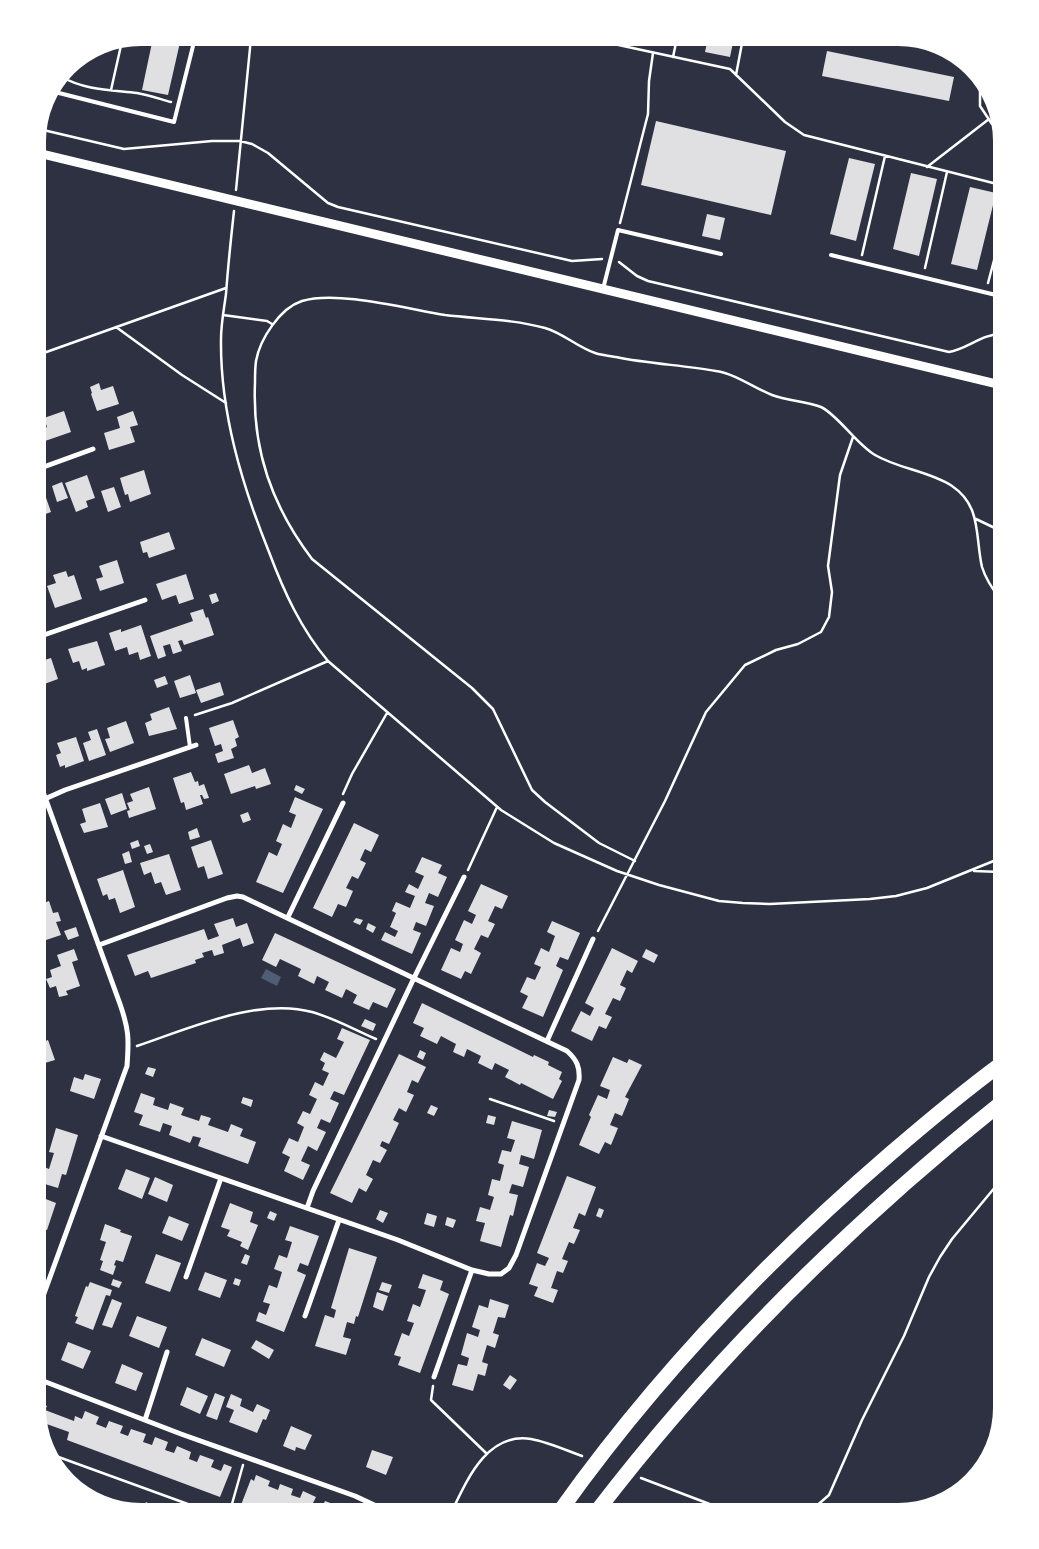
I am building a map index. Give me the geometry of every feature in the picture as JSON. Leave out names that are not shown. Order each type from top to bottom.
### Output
[{"type":"highway","points":[[566,1503],[628,1421],[754,1280],[849,1190],[941,1110],[993,1071]]},
{"type":"highway","points":[[603,1503],[635,1462],[710,1374],[777,1303],[887,1198],[993,1110]]},
{"type":"street","points":[[46,155],[993,384]]},
{"type":"street","points":[[46,465],[93,449]]},
{"type":"street","points":[[46,634],[144,600]]},
{"type":"street","points":[[46,799],[196,744]]},
{"type":"street","points":[[46,802],[128,1027],[127,1066],[46,1288]]},
{"type":"street","points":[[288,917],[342,802]]},
{"type":"street","points":[[307,1208],[313,1191],[414,978],[464,878]]},
{"type":"street","points":[[99,945],[227,898],[243,897],[567,1051],[576,1059],[580,1069],[579,1080],[516,1255],[509,1268],[501,1274],[489,1274],[472,1270],[398,1240],[102,1136]]},
{"type":"street","points":[[547,1041],[593,939]]},
{"type":"street","points":[[186,1277],[221,1178]]},
{"type":"street","points":[[305,1316],[339,1220]]},
{"type":"street","points":[[434,1378],[472,1270]]},
{"type":"street","points":[[145,1420],[167,1352]]},
{"type":"street","points":[[46,1382],[370,1503]]},
{"type":"lane","points":[[59,93],[174,122],[193,46]]},
{"type":"lane","points":[[603,289],[618,230],[721,254]]},
{"type":"lane","points":[[831,255],[993,294]]},
{"type":"lane","points":[[186,718],[190,747]]},
{"type":"path","points":[[235,194],[249,46]]},
{"type":"path","points":[[624,46],[730,69],[785,122],[804,135],[993,183]]},
{"type":"path","points":[[673,57],[675,46]]},
{"type":"path","points":[[736,74],[741,46]]},
{"type":"path","points":[[111,90],[120,48]]},
{"type":"path","points":[[618,230],[648,114],[649,81],[653,53]]},
{"type":"path","points":[[68,80],[113,92],[138,93],[179,104]]},
{"type":"path","points":[[980,94],[980,106],[991,123]]},
{"type":"path","points":[[927,167],[989,120]]},
{"type":"path","points":[[47,131],[124,149],[212,141],[240,141],[252,144],[268,153],[328,202],[338,207],[572,261],[604,258]]},
{"type":"path","points":[[860,262],[885,156]]},
{"type":"path","points":[[923,278],[946,172]]},
{"type":"path","points":[[234,204],[221,352],[230,424],[248,496],[276,570],[304,629],[328,662],[497,807],[554,843],[628,874],[718,900],[770,904],[838,902],[896,896],[927,888],[993,862]]},
{"type":"path","points":[[619,262],[648,281],[949,352],[993,335]]},
{"type":"path","points":[[986,293],[993,267]]},
{"type":"path","points":[[46,351],[226,288]]},
{"type":"path","points":[[635,861],[598,843],[532,790],[493,709],[472,688],[312,559],[293,534],[268,482],[256,436],[254,400],[256,362],[260,348],[272,324],[288,309],[300,301],[330,297],[547,328],[594,353],[641,362],[718,371],[774,396],[823,408],[873,455],[903,468],[923,473],[952,486],[963,495],[976,519],[983,569],[989,585],[993,590]]},
{"type":"path","points":[[223,315],[267,321],[272,324]]},
{"type":"path","points":[[116,327],[226,403]]},
{"type":"path","points":[[593,939],[635,861],[706,712],[745,665],[776,650],[798,644],[821,632],[829,616],[832,592],[828,566],[840,475],[853,436]]},
{"type":"path","points":[[976,519],[993,527]]},
{"type":"path","points":[[186,718],[232,703],[328,662]]},
{"type":"path","points":[[342,802],[342,795],[352,774],[387,713]]},
{"type":"path","points":[[464,878],[497,807]]},
{"type":"path","points":[[972,871],[993,872]]},
{"type":"path","points":[[128,1049],[214,1020],[268,1009],[290,1009],[311,1012],[384,1043]]},
{"type":"path","points":[[490,1099],[562,1124]]},
{"type":"path","points":[[821,1503],[829,1495],[940,1256],[993,1191]]},
{"type":"path","points":[[434,1378],[432,1400],[486,1454]]},
{"type":"path","points":[[456,1503],[474,1467],[486,1454],[505,1442],[516,1439],[528,1438],[543,1441]]},
{"type":"path","points":[[232,1503],[246,1456]]},
{"type":"path","points":[[61,1458],[183,1503]]},
{"type":"path","points":[[674,1491],[705,1503]]},
{"type":"water","points":[[266,969],[281,977],[277,986],[261,978]]},
{"type":"building","points":[[151,46],[179,46],[168,95],[142,90]]},
{"type":"building","points":[[706,46],[732,46],[730,57],[705,52]]},
{"type":"building","points":[[827,51],[954,77],[949,101],[822,76]]},
{"type":"building","points":[[656,121],[786,151],[771,215],[641,185]]},
{"type":"building","points":[[849,158],[875,164],[856,241],[830,234]]},
{"type":"building","points":[[911,173],[937,179],[919,256],[893,249]]},
{"type":"building","points":[[970,187],[993,192],[993,205],[977,270],[951,264]]},
{"type":"building","points":[[707,214],[725,218],[720,240],[702,236]]},
{"type":"building","points":[[99,383],[101,390],[113,386],[119,404],[97,411],[90,387]]},
{"type":"building","points":[[64,411],[71,432],[46,441],[46,417]]},
{"type":"building","points":[[133,411],[138,425],[130,427],[135,442],[109,450],[104,433],[120,428],[117,417]]},
{"type":"building","points":[[144,470],[151,494],[130,502],[128,494],[125,495],[120,478]]},
{"type":"building","points":[[87,475],[95,498],[86,501],[88,507],[76,512],[65,483]]},
{"type":"building","points":[[62,482],[68,498],[57,502],[52,486]]},
{"type":"building","points":[[114,487],[121,507],[108,512],[101,491]]},
{"type":"building","points":[[46,498],[51,512],[46,514]]},
{"type":"building","points":[[169,532],[175,549],[149,558],[147,552],[143,553],[140,542]]},
{"type":"building","points":[[117,560],[124,583],[100,591],[96,579],[103,577],[99,566]]},
{"type":"building","points":[[66,571],[68,577],[74,575],[82,599],[55,608],[47,586],[56,583],[53,575]]},
{"type":"building","points":[[186,574],[194,599],[179,604],[176,595],[162,600],[156,584]]},
{"type":"building","points":[[216,593],[219,601],[212,604],[209,595]]},
{"type":"building","points":[[203,609],[214,635],[184,645],[182,640],[178,641],[182,651],[173,654],[170,644],[163,646],[166,656],[158,659],[150,636],[193,621],[190,613]]},
{"type":"building","points":[[141,625],[151,656],[140,660],[138,652],[129,655],[127,647],[115,651],[109,633],[121,629],[121,632]]},
{"type":"building","points":[[97,641],[105,665],[87,671],[87,668],[82,670],[79,661],[73,663],[68,649]]},
{"type":"building","points":[[51,658],[58,679],[46,683],[46,660]]},
{"type":"building","points":[[190,675],[196,693],[180,698],[174,681]]},
{"type":"building","points":[[165,676],[168,684],[157,688],[154,680]]},
{"type":"building","points":[[220,682],[224,695],[201,703],[196,690]]},
{"type":"building","points":[[169,707],[177,729],[149,736],[145,723],[152,720],[150,714]]},
{"type":"building","points":[[233,720],[239,737],[235,739],[237,746],[231,749],[234,758],[218,763],[215,754],[223,751],[221,744],[215,746],[209,728]]},
{"type":"building","points":[[126,721],[134,743],[110,752],[105,739],[110,738],[107,728]]},
{"type":"building","points":[[97,729],[106,755],[89,761],[83,743],[91,740],[88,732]]},
{"type":"building","points":[[76,737],[84,761],[65,768],[65,765],[60,767],[56,755],[61,753],[57,743]]},
{"type":"building","points":[[249,765],[252,773],[265,768],[271,784],[256,789],[255,786],[231,794],[224,774]]},
{"type":"building","points":[[191,772],[195,782],[198,781],[199,786],[204,784],[209,798],[204,799],[200,795],[203,804],[186,810],[184,802],[181,803],[173,778]]},
{"type":"building","points":[[296,785],[305,789],[302,794],[294,790]]},
{"type":"building","points":[[149,787],[156,809],[129,818],[127,811],[130,810],[127,803],[133,801],[130,794]]},
{"type":"building","points":[[122,793],[127,809],[111,815],[105,799]]},
{"type":"building","points":[[295,797],[323,809],[283,893],[256,882],[269,852],[277,856],[282,844],[276,841],[283,824],[291,828],[296,815],[289,812]]},
{"type":"building","points":[[100,803],[108,827],[84,833],[80,824],[86,822],[82,809]]},
{"type":"building","points":[[248,812],[251,820],[243,823],[240,815]]},
{"type":"building","points":[[354,823],[379,835],[371,852],[365,849],[360,860],[366,863],[358,879],[352,876],[346,888],[353,891],[346,907],[338,904],[332,917],[313,908]]},
{"type":"building","points":[[197,828],[200,837],[190,840],[188,832]]},
{"type":"building","points":[[138,840],[140,846],[132,849],[130,843]]},
{"type":"building","points":[[211,840],[223,874],[208,879],[204,866],[198,868],[191,847]]},
{"type":"building","points":[[150,844],[153,852],[147,854],[144,846]]},
{"type":"building","points":[[129,851],[132,862],[125,864],[122,854]]},
{"type":"building","points":[[169,854],[181,890],[166,895],[161,882],[155,884],[151,872],[144,875],[140,863]]},
{"type":"building","points":[[422,857],[442,865],[438,873],[447,877],[438,897],[429,893],[425,903],[434,906],[426,926],[416,922],[413,930],[421,933],[412,954],[381,940],[385,932],[395,937],[398,931],[390,927],[396,913],[392,911],[396,902],[410,908],[415,896],[405,892],[409,884],[418,889],[424,876],[415,872]]},
{"type":"building","points":[[123,870],[135,907],[120,913],[115,898],[109,900],[107,894],[103,896],[97,879]]},
{"type":"building","points":[[481,884],[508,896],[502,909],[495,906],[488,921],[495,924],[488,938],[481,935],[474,949],[481,953],[471,974],[465,971],[461,979],[441,970],[451,948],[460,952],[463,944],[455,940],[464,920],[472,924],[476,915],[468,911]]},
{"type":"building","points":[[49,901],[53,913],[58,912],[61,921],[56,922],[61,935],[46,940],[46,902]]},
{"type":"building","points":[[233,918],[236,927],[247,923],[254,943],[243,947],[240,938],[222,945],[224,953],[214,956],[212,950],[202,953],[204,957],[195,960],[196,963],[151,978],[148,971],[135,976],[127,955],[204,929],[208,940],[219,936],[214,924]]},
{"type":"building","points":[[356,918],[363,920],[360,925],[353,922]]},
{"type":"building","points":[[552,921],[580,933],[568,960],[560,957],[556,966],[563,970],[543,1017],[522,1008],[528,996],[520,992],[527,977],[535,980],[541,967],[534,964],[541,948],[549,952],[555,936],[547,932]]},
{"type":"building","points":[[368,923],[376,927],[373,933],[366,929]]},
{"type":"building","points":[[76,927],[79,936],[68,940],[64,931]]},
{"type":"building","points":[[275,933],[396,989],[387,1008],[373,1002],[369,1010],[353,1003],[357,995],[346,989],[342,998],[325,990],[329,982],[317,976],[314,984],[298,976],[301,969],[280,959],[276,967],[262,960]]},
{"type":"building","points":[[612,948],[638,961],[632,973],[627,970],[620,985],[626,988],[620,1001],[613,998],[605,1014],[612,1017],[606,1029],[599,1026],[592,1041],[571,1031],[581,1011],[590,1016],[594,1008],[585,1003]]},
{"type":"building","points":[[74,949],[78,960],[72,962],[80,986],[66,991],[68,995],[59,997],[56,986],[50,988],[46,979],[52,977],[50,970],[61,966],[57,955]]},
{"type":"building","points":[[646,949],[658,955],[654,963],[642,957]]},
{"type":"building","points":[[422,1003],[533,1057],[534,1055],[549,1062],[548,1065],[562,1072],[559,1079],[562,1081],[553,1099],[505,1077],[509,1070],[495,1063],[492,1070],[478,1063],[481,1056],[467,1049],[464,1057],[453,1052],[456,1044],[441,1036],[437,1044],[420,1036],[424,1028],[413,1023]]},
{"type":"building","points":[[365,1019],[376,1024],[373,1031],[361,1026]]},
{"type":"building","points":[[342,1028],[370,1040],[344,1095],[334,1091],[330,1099],[339,1103],[330,1123],[321,1119],[317,1128],[326,1132],[317,1151],[308,1146],[301,1161],[310,1165],[303,1180],[284,1171],[290,1157],[282,1153],[289,1138],[298,1142],[304,1127],[297,1123],[303,1111],[310,1114],[317,1099],[309,1095],[315,1082],[323,1086],[329,1073],[322,1070],[325,1063],[320,1060],[324,1052],[336,1058],[344,1042],[337,1039]]},
{"type":"building","points":[[48,1040],[55,1060],[46,1063],[46,1041]]},
{"type":"building","points":[[420,1050],[426,1053],[423,1060],[417,1057]]},
{"type":"building","points":[[399,1054],[426,1067],[418,1083],[412,1080],[407,1092],[414,1095],[406,1112],[399,1108],[393,1120],[399,1123],[389,1144],[382,1141],[380,1146],[387,1150],[380,1163],[373,1160],[366,1175],[373,1179],[366,1192],[359,1188],[352,1203],[330,1193]]},
{"type":"building","points":[[613,1057],[627,1063],[629,1059],[642,1065],[625,1097],[629,1099],[622,1116],[615,1113],[610,1125],[618,1128],[611,1145],[605,1142],[599,1154],[579,1145],[598,1095],[607,1099],[610,1090],[600,1086]]},
{"type":"building","points":[[148,1067],[156,1069],[153,1077],[145,1074]]},
{"type":"building","points":[[85,1074],[101,1079],[94,1099],[70,1091],[74,1077],[83,1080]]},
{"type":"building","points":[[141,1093],[155,1098],[153,1105],[168,1110],[170,1103],[184,1108],[181,1115],[199,1121],[201,1115],[211,1118],[208,1125],[228,1132],[231,1124],[243,1129],[240,1136],[256,1142],[248,1164],[198,1146],[201,1138],[193,1136],[190,1143],[169,1135],[172,1126],[163,1123],[160,1132],[139,1125],[143,1115],[134,1112]]},
{"type":"building","points":[[243,1097],[253,1100],[251,1107],[241,1103]]},
{"type":"building","points":[[431,1105],[438,1108],[434,1116],[427,1113]]},
{"type":"building","points":[[549,1110],[557,1112],[555,1117],[547,1116]]},
{"type":"building","points":[[488,1115],[496,1117],[494,1125],[486,1123]]},
{"type":"building","points":[[512,1121],[542,1130],[534,1159],[521,1155],[519,1164],[529,1167],[523,1187],[512,1184],[509,1193],[518,1195],[513,1216],[510,1215],[501,1247],[480,1241],[485,1223],[476,1221],[480,1207],[490,1210],[494,1197],[488,1195],[492,1179],[500,1181],[504,1165],[498,1163],[502,1150],[511,1152],[515,1140],[507,1138]]},
{"type":"building","points":[[56,1128],[78,1135],[66,1175],[62,1174],[58,1188],[46,1184],[46,1168],[49,1169],[54,1153],[49,1152]]},
{"type":"building","points":[[126,1169],[150,1178],[142,1199],[118,1189]]},
{"type":"building","points":[[567,1176],[596,1187],[585,1216],[579,1213],[573,1228],[580,1230],[574,1244],[569,1242],[562,1259],[568,1261],[563,1273],[557,1271],[551,1288],[558,1290],[553,1303],[534,1296],[538,1287],[529,1284],[537,1263],[545,1266],[549,1258],[537,1253]]},
{"type":"building","points":[[155,1177],[173,1185],[167,1202],[148,1194]]},
{"type":"building","points":[[46,1199],[56,1203],[46,1230]]},
{"type":"building","points":[[230,1203],[253,1212],[250,1222],[258,1225],[248,1250],[240,1246],[242,1242],[227,1236],[230,1230],[221,1227]]},
{"type":"building","points":[[599,1208],[604,1210],[601,1218],[596,1216]]},
{"type":"building","points":[[380,1210],[388,1213],[383,1223],[376,1219]]},
{"type":"building","points":[[270,1211],[277,1214],[274,1221],[267,1218]]},
{"type":"building","points":[[427,1213],[437,1216],[434,1227],[424,1224]]},
{"type":"building","points":[[169,1216],[189,1224],[182,1241],[162,1233]]},
{"type":"building","points":[[447,1217],[456,1220],[453,1228],[445,1225]]},
{"type":"building","points":[[105,1224],[132,1236],[123,1262],[116,1260],[113,1275],[100,1270],[103,1261],[100,1260],[106,1242],[100,1240]]},
{"type":"building","points":[[290,1226],[319,1236],[308,1266],[300,1263],[297,1271],[306,1275],[284,1332],[256,1321],[259,1312],[266,1315],[270,1304],[263,1302],[269,1285],[277,1288],[282,1272],[274,1269],[279,1255],[287,1258],[292,1242],[285,1240]]},
{"type":"building","points":[[349,1248],[377,1257],[358,1317],[356,1316],[354,1324],[347,1322],[343,1337],[351,1339],[346,1355],[315,1346],[325,1315],[334,1318],[336,1310],[331,1308]]},
{"type":"building","points":[[156,1254],[181,1263],[170,1292],[145,1283]]},
{"type":"building","points":[[245,1254],[250,1256],[247,1265],[241,1263]]},
{"type":"building","points":[[205,1272],[227,1280],[220,1298],[198,1290]]},
{"type":"building","points":[[423,1274],[443,1281],[440,1290],[449,1294],[420,1373],[398,1365],[401,1357],[394,1355],[402,1333],[409,1336],[414,1323],[407,1321],[413,1304],[420,1307],[426,1290],[418,1288]]},
{"type":"building","points":[[235,1278],[241,1280],[239,1286],[233,1284]]},
{"type":"building","points":[[113,1279],[122,1282],[119,1288],[111,1285]]},
{"type":"building","points":[[90,1282],[112,1290],[110,1296],[106,1295],[93,1330],[75,1323],[78,1317],[75,1316],[86,1286],[88,1287]]},
{"type":"building","points":[[382,1282],[392,1285],[389,1293],[379,1290]]},
{"type":"building","points":[[377,1292],[388,1296],[383,1311],[373,1307]]},
{"type":"building","points":[[112,1299],[122,1303],[112,1328],[102,1325]]},
{"type":"building","points":[[490,1299],[509,1305],[505,1318],[498,1317],[493,1333],[499,1335],[495,1348],[487,1345],[482,1362],[488,1364],[485,1376],[478,1374],[473,1391],[452,1385],[458,1364],[467,1366],[469,1358],[461,1355],[467,1333],[478,1337],[480,1330],[472,1327],[479,1305],[488,1308]]},
{"type":"building","points":[[137,1316],[167,1327],[159,1348],[129,1336]]},
{"type":"building","points":[[202,1338],[231,1350],[224,1367],[195,1355]]},
{"type":"building","points":[[256,1340],[274,1350],[269,1359],[251,1348]]},
{"type":"building","points":[[68,1342],[91,1351],[83,1369],[61,1360]]},
{"type":"building","points":[[122,1364],[143,1373],[136,1391],[115,1383]]},
{"type":"building","points":[[510,1375],[517,1380],[510,1390],[503,1385]]},
{"type":"building","points":[[187,1387],[208,1396],[200,1414],[180,1405]]},
{"type":"building","points":[[215,1393],[225,1397],[217,1420],[206,1416]]},
{"type":"building","points":[[231,1394],[242,1399],[240,1406],[253,1412],[257,1404],[270,1410],[266,1420],[263,1419],[257,1433],[229,1422],[234,1410],[226,1407]]},
{"type":"building","points":[[46,1410],[74,1421],[75,1416],[82,1419],[85,1411],[99,1417],[96,1424],[106,1428],[109,1421],[123,1426],[120,1433],[128,1436],[131,1429],[146,1434],[143,1442],[152,1445],[155,1437],[168,1442],[165,1450],[174,1453],[177,1446],[191,1452],[189,1459],[197,1462],[200,1455],[214,1460],[211,1467],[221,1471],[224,1464],[232,1467],[220,1497],[67,1440],[69,1432],[48,1424]]},
{"type":"building","points":[[291,1426],[312,1435],[305,1450],[296,1447],[295,1451],[283,1446]]},
{"type":"building","points":[[372,1450],[393,1457],[386,1475],[366,1467]]},
{"type":"building","points":[[256,1475],[270,1481],[268,1486],[278,1490],[280,1484],[293,1489],[291,1495],[300,1498],[303,1491],[316,1497],[313,1503],[242,1503],[251,1479],[254,1481]]}]
